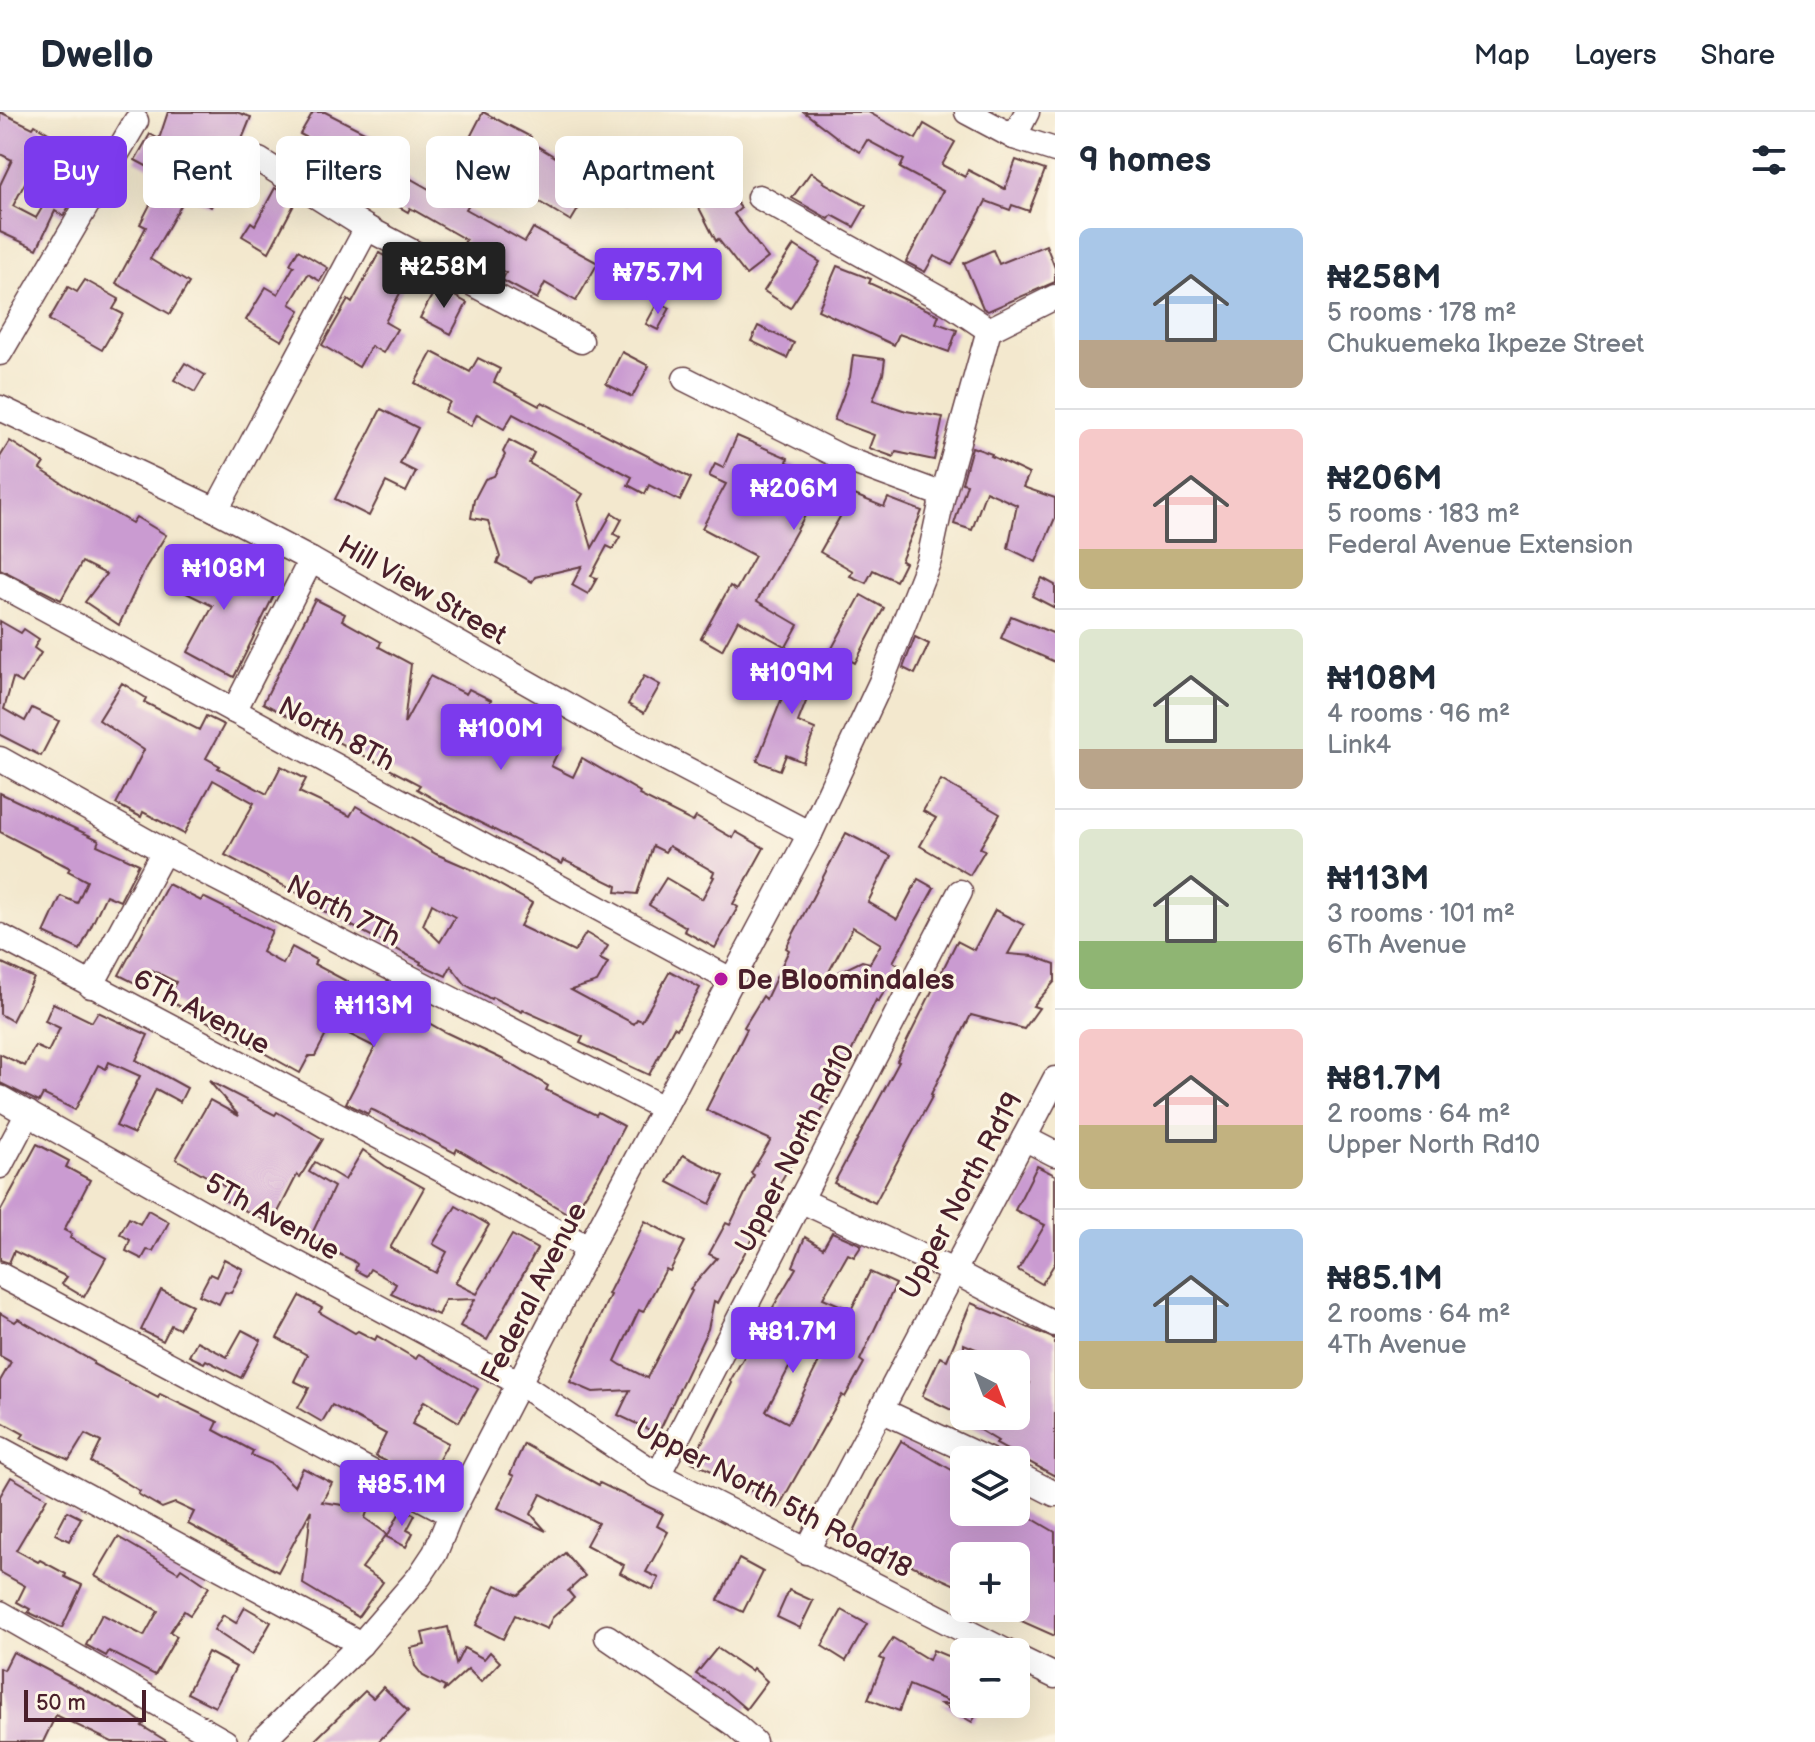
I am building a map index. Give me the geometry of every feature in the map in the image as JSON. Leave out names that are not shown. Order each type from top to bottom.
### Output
[{"type":"street","points":[[967,112],[1014,137],[1055,150]]},
{"type":"street","points":[[1014,137],[1027,112]]},
{"type":"street","points":[[0,353],[136,121]]},
{"type":"street","points":[[260,161],[367,228],[581,341]]},
{"type":"street","points":[[759,197],[949,303],[989,330],[1055,297]]},
{"type":"street","points":[[216,510],[367,228]]},
{"type":"street","name":"Federal Avenue","points":[[261,1742],[361,1644],[419,1577],[435,1553],[451,1514],[589,1248],[810,834],[912,608],[929,560],[943,495],[989,330]]},
{"type":"street","points":[[685,379],[843,458],[943,495]]},
{"type":"street","name":"Hill View Street","points":[[0,408],[216,510],[311,560],[604,726],[810,834]]},
{"type":"street","points":[[234,711],[311,560]]},
{"type":"street","name":"North 8Th","points":[[0,584],[731,980]]},
{"type":"street","name":"North 7Th","points":[[0,759],[164,851],[663,1108]]},
{"type":"street","points":[[91,986],[164,851]]},
{"type":"street","name":"Upper North Rd10","points":[[658,1475],[960,892]]},
{"type":"street","name":"6Th Avenue","points":[[0,936],[589,1248]]},
{"type":"street","name":"Upper North Rd19","points":[[806,1552],[1055,1079]]},
{"type":"street","name":"5Th Avenue","points":[[0,1098],[519,1383]]},
{"type":"street","points":[[0,1166],[28,1113]]},
{"type":"street","points":[[1024,1138],[1055,1154]]},
{"type":"street","points":[[800,1200],[953,1271],[1055,1324]]},
{"type":"street","points":[[0,1275],[451,1514]]},
{"type":"street","name":"Upper North 5th Road18","points":[[519,1383],[658,1475],[979,1638]]},
{"type":"street","points":[[881,1410],[958,1446]]},
{"type":"street","points":[[0,1449],[361,1644]]},
{"type":"street","points":[[1030,1481],[1055,1494]]},
{"type":"street","points":[[0,1613],[225,1742]]},
{"type":"street","points":[[607,1637],[734,1724],[754,1742]]},
{"type":"street","points":[[1030,1664],[1055,1676]]},
{"type":"building","points":[[0,112],[33,128],[35,125],[54,136],[24,136],[24,185],[13,206],[36,218],[42,208],[68,208],[63,216],[55,211],[37,249],[0,232],[0,185],[12,160],[0,154]]},
{"type":"building","points":[[168,112],[236,112],[251,117],[243,136],[160,136]]},
{"type":"building","points":[[313,112],[325,112],[372,136],[304,136],[300,134]]},
{"type":"building","points":[[483,112],[529,136],[471,136]]},
{"type":"building","points":[[804,112],[868,112],[916,139],[924,124],[955,142],[942,165],[965,177],[968,170],[1005,189],[1016,160],[1045,170],[1029,211],[1012,205],[1010,210],[986,201],[952,265],[934,256],[925,272],[906,262],[943,191],[900,168],[904,160],[867,140],[860,152]]},
{"type":"building","points":[[143,146],[143,164],[135,160]]},
{"type":"building","points":[[539,147],[555,157],[555,208],[579,208],[571,221],[539,202]]},
{"type":"building","points":[[811,172],[866,206],[854,227],[832,215],[829,219],[792,198]]},
{"type":"building","points":[[410,178],[426,187],[426,208],[467,208],[525,242],[533,228],[598,263],[576,301],[545,283],[537,299],[502,280],[506,273],[461,248],[466,240],[410,208]]},
{"type":"building","points":[[275,188],[276,208],[292,208],[269,252],[242,236],[251,222],[255,225]]},
{"type":"building","points":[[148,208],[179,208],[150,259],[189,283],[170,314],[116,283],[146,227],[140,224]]},
{"type":"building","points":[[699,208],[741,208],[734,214],[768,258],[746,275],[718,239],[716,241]]},
{"type":"building","points":[[794,245],[820,262],[790,308],[764,291]]},
{"type":"building","points":[[1046,245],[1055,268],[1055,282],[988,311],[983,308],[964,263],[993,250],[999,264]]},
{"type":"building","points":[[298,250],[328,268],[320,281],[308,274],[290,304],[300,310],[282,341],[246,320],[266,287],[278,294],[294,266],[290,264]]},
{"type":"building","points":[[379,253],[412,270],[385,322],[397,329],[383,353],[371,346],[359,367],[322,345],[348,300],[352,303]]},
{"type":"building","points":[[837,266],[871,279],[869,283],[939,315],[936,323],[957,330],[949,352],[899,334],[894,345],[818,310]]},
{"type":"building","points":[[85,280],[119,299],[113,309],[123,314],[102,350],[49,320],[68,287],[77,292]]},
{"type":"building","points":[[437,286],[467,303],[451,334],[420,318]]},
{"type":"building","points":[[658,302],[670,308],[658,330],[646,324]]},
{"type":"building","points":[[758,326],[794,343],[787,358],[751,341]]},
{"type":"building","points":[[432,352],[470,372],[478,358],[500,369],[494,382],[539,406],[542,402],[691,478],[680,501],[649,485],[645,494],[628,485],[632,477],[513,414],[504,429],[477,414],[471,426],[444,412],[450,402],[415,383]]},
{"type":"building","points":[[622,352],[649,366],[632,397],[606,384]]},
{"type":"building","points":[[853,355],[885,359],[873,400],[906,411],[943,417],[934,460],[896,452],[894,457],[869,448],[874,435],[834,420],[850,377]]},
{"type":"building","points":[[185,363],[205,375],[195,392],[174,380]]},
{"type":"building","points":[[381,409],[418,428],[400,464],[416,472],[406,492],[386,482],[369,516],[335,499]]},
{"type":"building","points":[[737,436],[788,458],[787,462],[849,488],[847,492],[884,507],[888,498],[922,511],[896,581],[873,570],[866,583],[850,576],[853,571],[820,552],[841,515],[812,503],[757,601],[798,625],[786,647],[738,620],[722,650],[701,638],[730,586],[736,590],[755,556],[702,528],[726,484],[709,476],[715,464],[723,468]]},
{"type":"building","points":[[509,440],[534,453],[529,463],[583,494],[578,502],[592,548],[612,513],[622,519],[614,534],[620,537],[613,549],[607,546],[591,576],[597,578],[588,594],[572,585],[582,566],[535,577],[532,582],[497,563],[500,557],[488,521],[471,518],[474,500],[485,479],[494,476]]},
{"type":"building","points":[[10,441],[44,463],[40,469],[73,490],[132,523],[136,517],[166,535],[146,567],[119,625],[85,602],[106,574],[82,562],[61,600],[0,569],[0,457]]},
{"type":"building","points":[[972,447],[1029,474],[1023,487],[1055,498],[1055,518],[1036,562],[1008,548],[1017,505],[986,491],[972,530],[954,524],[967,484],[962,483]]},
{"type":"building","points":[[197,551],[217,557],[217,566],[274,595],[234,677],[188,652],[213,606],[174,587]]},
{"type":"building","points":[[1042,578],[1055,585],[1055,608],[1032,596]]},
{"type":"building","points":[[861,595],[884,608],[855,663],[831,650]]},
{"type":"building","points":[[315,599],[345,614],[342,620],[381,642],[379,647],[411,664],[404,724],[430,676],[466,694],[469,689],[491,700],[476,730],[498,741],[512,713],[536,725],[531,734],[560,748],[551,766],[573,777],[582,758],[640,792],[639,795],[693,822],[696,817],[733,838],[736,832],[764,848],[733,904],[738,907],[715,948],[684,931],[686,927],[649,905],[666,878],[702,899],[714,877],[714,872],[669,846],[665,852],[653,846],[637,894],[616,892],[617,886],[564,860],[562,864],[441,803],[417,789],[420,785],[263,703]]},
{"type":"building","points":[[1011,616],[1055,634],[1055,662],[1001,638]]},
{"type":"building","points":[[0,621],[21,633],[24,629],[39,639],[34,648],[41,653],[22,683],[13,678],[4,709],[25,721],[32,708],[59,721],[41,756],[0,735]]},
{"type":"building","points":[[915,637],[929,644],[915,674],[903,668]]},
{"type":"building","points":[[801,650],[823,659],[798,722],[815,729],[803,762],[786,755],[780,770],[757,761]]},
{"type":"building","points":[[644,676],[660,685],[644,713],[628,704]]},
{"type":"building","points":[[122,683],[146,698],[144,702],[199,730],[206,716],[224,725],[206,758],[220,766],[218,768],[267,794],[281,766],[306,779],[299,792],[350,816],[356,806],[436,854],[473,870],[532,903],[520,926],[574,952],[586,933],[608,946],[600,959],[608,963],[597,982],[571,990],[634,1024],[637,1019],[642,1021],[670,971],[700,988],[677,1029],[674,1027],[649,1075],[580,1043],[583,1037],[491,999],[466,985],[451,966],[446,976],[420,964],[310,904],[311,900],[225,855],[254,803],[213,780],[184,834],[143,812],[141,817],[116,804],[144,750],[99,720]],"holes":[[[432,904],[455,917],[440,942],[423,925]]]},
{"type":"building","points":[[941,780],[1000,814],[980,848],[985,850],[970,875],[920,846],[936,818],[923,811]]},
{"type":"building","points":[[0,793],[99,840],[97,845],[139,864],[120,901],[106,895],[80,950],[44,933],[61,896],[77,903],[87,881],[68,871],[70,868],[0,832]]},
{"type":"building","points":[[846,833],[891,856],[868,902],[897,919],[918,879],[934,888],[893,962],[900,966],[878,1002],[876,1000],[834,1088],[772,1197],[776,1198],[762,1227],[718,1303],[714,1301],[708,1329],[658,1434],[618,1415],[630,1390],[593,1392],[570,1382],[608,1294],[645,1221],[685,1242],[670,1271],[666,1269],[643,1312],[639,1310],[615,1361],[621,1365],[647,1378],[692,1291],[690,1289],[717,1258],[709,1254],[726,1223],[730,1225],[754,1175],[751,1173],[771,1140],[706,1110],[747,1029],[744,1027],[763,996],[766,999],[789,950],[786,948]],"holes":[[[853,927],[881,944],[870,963],[862,961],[825,979]]]},
{"type":"building","points":[[168,884],[201,901],[203,897],[272,931],[262,952],[283,964],[292,947],[316,960],[314,964],[502,1059],[548,1086],[546,1090],[624,1126],[572,1216],[457,1149],[455,1153],[375,1111],[370,1109],[368,1114],[346,1103],[375,1047],[331,1025],[315,1056],[309,1056],[300,1073],[167,999],[176,982],[152,970],[143,987],[119,975]]},
{"type":"building","points":[[995,910],[1024,925],[1008,954],[1033,956],[1055,964],[1055,981],[1033,1006],[1039,1008],[1024,1029],[971,1015],[933,1095],[875,1203],[834,1183],[899,1062],[957,941],[974,950]]},
{"type":"building","points":[[0,962],[34,978],[12,1021],[0,1014]]},
{"type":"building","points":[[53,1003],[92,1022],[98,1012],[148,1035],[136,1060],[187,1088],[180,1102],[156,1089],[134,1134],[116,1126],[140,1076],[109,1062],[106,1069],[98,1065],[75,1110],[43,1094],[39,1102],[0,1083],[0,1054],[25,1066],[35,1046],[48,1052],[60,1028],[45,1021]]},
{"type":"building","points":[[209,1081],[275,1115],[277,1112],[323,1139],[300,1177],[297,1175],[272,1224],[224,1200],[229,1189],[176,1159],[210,1100],[239,1116]]},
{"type":"building","points":[[37,1144],[69,1161],[66,1167],[90,1180],[64,1230],[72,1234],[70,1238],[106,1258],[84,1297],[62,1284],[67,1277],[14,1251],[9,1263],[0,1260],[0,1212]]},
{"type":"building","points":[[363,1150],[424,1188],[390,1248],[436,1273],[447,1252],[433,1244],[456,1206],[489,1225],[455,1283],[477,1294],[512,1235],[537,1249],[487,1340],[460,1326],[475,1299],[445,1300],[438,1315],[391,1294],[396,1284],[370,1269],[366,1276],[355,1270],[357,1264],[352,1260],[309,1240],[334,1187],[309,1172],[315,1162],[345,1180]]},
{"type":"building","points":[[683,1155],[724,1176],[710,1204],[668,1182]]},
{"type":"building","points":[[1037,1166],[1055,1175],[1055,1263],[1042,1284],[1018,1270],[1045,1225],[1015,1210]]},
{"type":"building","points":[[148,1210],[169,1222],[153,1251],[147,1250],[142,1259],[126,1251],[130,1240],[120,1234],[129,1218],[140,1224]]},
{"type":"building","points":[[832,1232],[862,1245],[854,1257],[848,1254],[823,1298],[851,1310],[870,1272],[896,1284],[860,1360],[864,1363],[845,1397],[842,1395],[778,1508],[740,1484],[692,1462],[732,1383],[730,1381],[796,1268],[793,1266],[805,1237],[823,1248]],"holes":[[[819,1311],[839,1322],[788,1423],[766,1411]]]},
{"type":"building","points":[[224,1259],[243,1269],[231,1293],[225,1292],[219,1304],[199,1295],[210,1274],[216,1277]]},
{"type":"building","points":[[161,1290],[192,1305],[179,1329],[171,1325],[163,1341],[141,1330]]},
{"type":"building","points":[[300,1296],[322,1308],[319,1312],[355,1333],[358,1331],[375,1340],[377,1336],[416,1359],[419,1354],[478,1389],[459,1422],[424,1401],[412,1424],[448,1443],[427,1481],[375,1456],[386,1434],[332,1405],[322,1422],[298,1408],[309,1388],[294,1381],[307,1355],[277,1338]]},
{"type":"building","points":[[971,1303],[1055,1339],[1055,1476],[1030,1462],[1030,1446],[1000,1446],[996,1444],[998,1441],[980,1430],[1030,1430],[1030,1350],[978,1350],[964,1344],[964,1350],[951,1350]]},
{"type":"building","points":[[0,1313],[15,1322],[18,1319],[158,1398],[160,1394],[218,1422],[214,1430],[253,1451],[251,1455],[272,1464],[294,1486],[303,1468],[332,1483],[322,1502],[343,1505],[350,1511],[359,1502],[368,1509],[365,1518],[387,1534],[362,1568],[383,1582],[358,1617],[303,1584],[311,1510],[278,1572],[188,1524],[194,1512],[175,1503],[162,1508],[91,1462],[101,1442],[85,1434],[69,1460],[21,1438],[24,1434],[0,1421],[0,1381],[11,1362],[0,1356]]},
{"type":"building","points":[[242,1330],[261,1340],[241,1378],[206,1360],[204,1363],[189,1356],[197,1341],[227,1357]]},
{"type":"building","points":[[950,1353],[950,1409],[922,1396],[940,1357],[947,1360]]},
{"type":"building","points":[[901,1441],[950,1469],[950,1526],[1030,1526],[1030,1517],[1055,1532],[1055,1636],[1024,1622],[1030,1622],[1030,1542],[950,1542],[950,1583],[851,1538],[877,1482]]},
{"type":"building","points":[[524,1444],[599,1485],[663,1514],[657,1526],[668,1532],[646,1572],[659,1578],[653,1590],[620,1573],[624,1565],[586,1545],[598,1523],[541,1494],[531,1514],[546,1531],[498,1508],[514,1476],[510,1474]]},
{"type":"building","points":[[11,1477],[47,1498],[16,1550],[38,1562],[40,1560],[82,1585],[62,1628],[28,1612],[30,1609],[17,1602],[25,1586],[0,1572],[0,1496]]},
{"type":"building","points":[[402,1508],[415,1515],[407,1530],[413,1533],[406,1547],[387,1537]]},
{"type":"building","points":[[67,1511],[81,1518],[69,1541],[55,1534]]},
{"type":"building","points":[[118,1537],[178,1572],[181,1568],[209,1587],[190,1615],[184,1611],[170,1632],[177,1636],[155,1675],[109,1651],[106,1656],[86,1645],[102,1614],[144,1636],[158,1611],[95,1576]]},
{"type":"building","points":[[565,1553],[585,1576],[568,1591],[574,1598],[552,1618],[547,1629],[515,1615],[503,1639],[476,1625],[496,1585],[518,1595]]},
{"type":"building","points":[[739,1559],[763,1572],[743,1612],[718,1600]]},
{"type":"building","points":[[789,1590],[813,1601],[800,1628],[777,1617]]},
{"type":"building","points":[[245,1607],[271,1622],[252,1655],[214,1630],[223,1615],[236,1623]]},
{"type":"building","points":[[842,1610],[867,1624],[846,1661],[822,1646]]},
{"type":"building","points":[[448,1627],[456,1664],[464,1648],[484,1659],[490,1652],[500,1662],[481,1682],[468,1669],[443,1692],[445,1687],[423,1676],[415,1666],[411,1648],[425,1645],[422,1633]]},
{"type":"building","points":[[893,1638],[929,1660],[933,1650],[950,1657],[950,1702],[909,1685],[899,1711],[868,1699],[884,1660],[880,1658]]},
{"type":"building","points":[[717,1648],[751,1671],[753,1668],[767,1681],[746,1709],[726,1692],[696,1674]]},
{"type":"building","points":[[13,1652],[129,1713],[144,1724],[142,1726],[168,1742],[112,1742],[56,1715],[43,1742],[0,1742],[0,1668],[4,1670]]},
{"type":"building","points":[[208,1652],[236,1667],[215,1707],[187,1693]]},
{"type":"building","points":[[383,1687],[408,1711],[378,1742],[313,1742],[365,1691],[373,1698]]},
{"type":"place","name":"De Bloomindales","points":[[721,979]]}]
